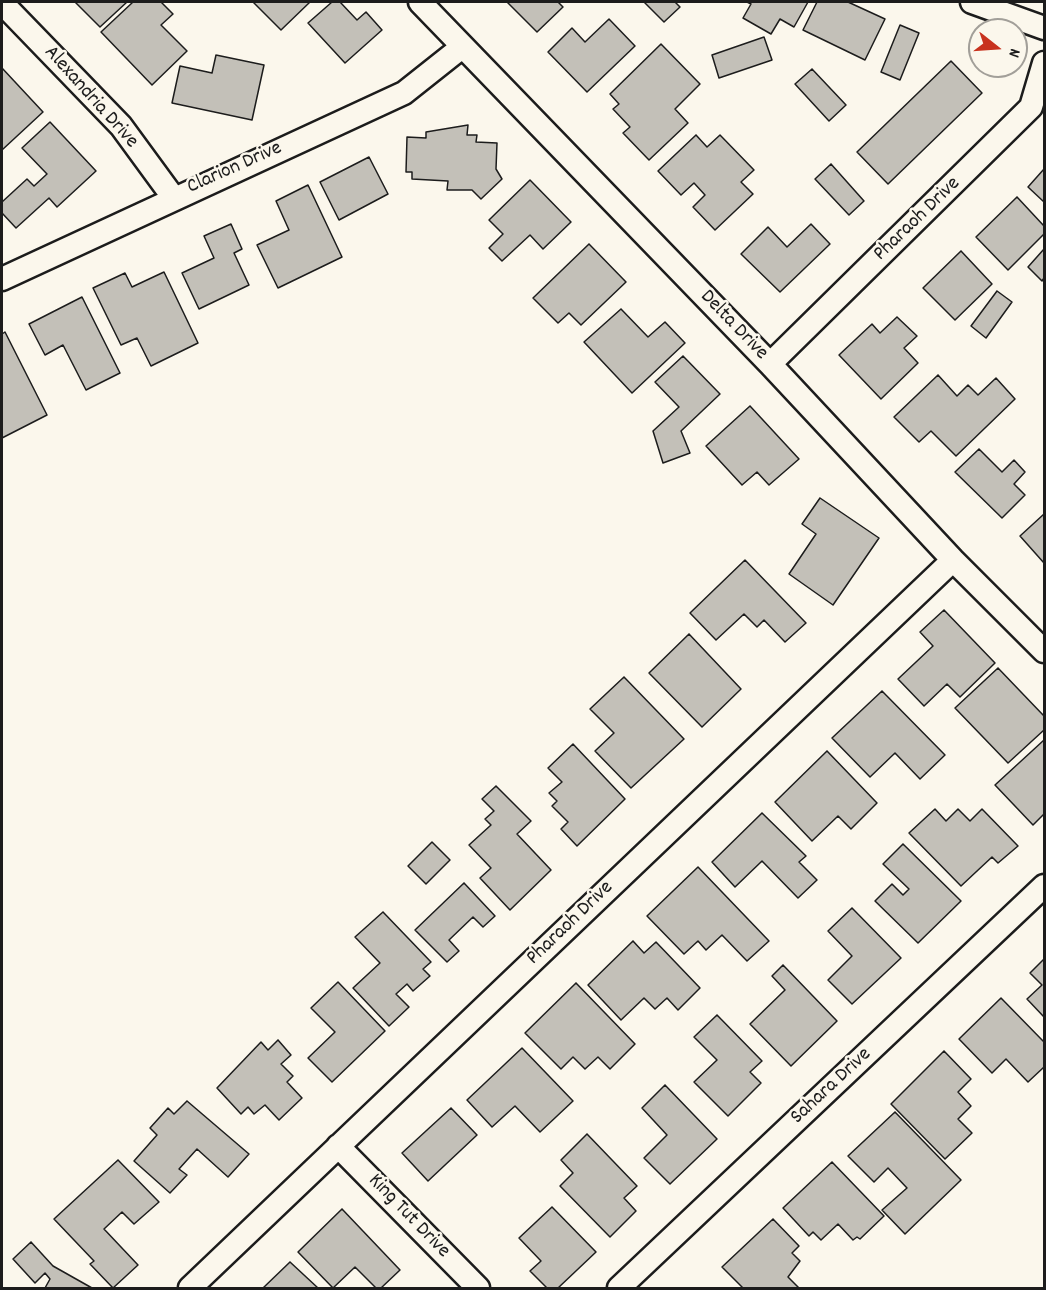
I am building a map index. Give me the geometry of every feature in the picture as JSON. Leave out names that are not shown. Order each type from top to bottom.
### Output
[{"type":"street","name":"Delta Drive","points":[[420,2],[770,364],[953,560],[1044,651]]},
{"type":"street","points":[[972,2],[1044,28]]},
{"type":"street","name":"Alexandria Drive","points":[[2,3],[120,126],[173,197]]},
{"type":"street","name":"Clarion Drive","points":[[2,279],[173,197],[404,93],[462,47]]},
{"type":"street","name":"Pharaoh Drive","points":[[770,364],[1031,107],[1044,63]]},
{"type":"street","name":"Pharaoh Drive","points":[[190,1288],[953,560]]},
{"type":"street","name":"Sahara Drive","points":[[619,1288],[1044,886]]},
{"type":"street","name":"King Tut Drive","points":[[338,1146],[478,1288]]},
{"type":"building","points":[[75,2],[127,2],[100,27]]},
{"type":"building","points":[[133,2],[161,2],[173,14],[161,25],[187,51],[152,85],[101,32]]},
{"type":"building","points":[[253,2],[310,2],[281,30]]},
{"type":"building","points":[[332,2],[340,2],[357,20],[366,12],[382,30],[345,63],[308,23]]},
{"type":"building","points":[[507,2],[558,2],[563,7],[537,32]]},
{"type":"building","points":[[644,2],[675,2],[680,7],[664,22]]},
{"type":"building","points":[[747,2],[808,2],[794,27],[780,19],[771,34],[743,18],[751,4]]},
{"type":"building","points":[[817,2],[848,2],[885,19],[865,60],[803,30]]},
{"type":"building","points":[[609,19],[635,46],[587,92],[548,52],[572,28],[585,42]]},
{"type":"building","points":[[900,25],[919,33],[900,80],[881,72]]},
{"type":"building","points":[[764,37],[772,60],[719,78],[712,55]]},
{"type":"building","points":[[661,44],[700,84],[675,109],[688,123],[649,160],[623,133],[630,127],[613,109],[619,104],[610,94]]},
{"type":"building","points":[[216,55],[264,65],[252,120],[172,103],[180,66],[212,73]]},
{"type":"building","points":[[951,61],[982,93],[888,184],[857,152]]},
{"type":"building","points":[[2,68],[43,112],[2,150]]},
{"type":"building","points":[[812,69],[846,105],[829,121],[795,84]]},
{"type":"building","points":[[50,122],[96,171],[57,207],[49,198],[16,228],[2,213],[2,202],[27,179],[34,186],[47,174],[22,148]]},
{"type":"building","points":[[468,125],[467,135],[477,135],[476,142],[497,143],[496,169],[502,179],[481,199],[472,190],[447,190],[448,181],[412,179],[412,172],[406,172],[407,137],[426,138],[426,132]]},
{"type":"building","points":[[696,135],[707,147],[720,135],[754,170],[741,182],[753,194],[715,230],[693,207],[705,195],[694,183],[681,195],[658,171]]},
{"type":"building","points":[[369,157],[388,194],[339,220],[320,182]]},
{"type":"building","points":[[831,164],[864,201],[849,215],[815,179]]},
{"type":"building","points":[[1044,169],[1044,202],[1028,187]]},
{"type":"building","points":[[530,180],[571,222],[543,249],[530,235],[502,261],[489,248],[503,234],[489,220]]},
{"type":"building","points":[[308,185],[342,257],[278,288],[257,245],[289,230],[276,201]]},
{"type":"building","points":[[1017,197],[1044,226],[1044,234],[1008,270],[976,237]]},
{"type":"building","points":[[231,224],[242,249],[234,253],[249,285],[199,309],[182,273],[214,258],[204,236]]},
{"type":"building","points":[[811,224],[830,244],[780,292],[741,254],[768,227],[787,247]]},
{"type":"building","points":[[589,244],[626,282],[581,325],[569,313],[558,323],[533,298]]},
{"type":"building","points":[[1044,249],[1044,278],[1042,281],[1028,267]]},
{"type":"building","points":[[961,251],[992,284],[955,320],[923,288]]},
{"type":"building","points":[[164,272],[198,343],[151,366],[137,338],[121,345],[93,288],[125,273],[132,287]]},
{"type":"building","points":[[997,291],[1012,302],[986,338],[971,326]]},
{"type":"building","points":[[82,297],[120,373],[86,390],[63,345],[45,355],[29,324]]},
{"type":"building","points":[[621,309],[648,337],[665,322],[685,343],[632,393],[584,342]]},
{"type":"building","points":[[897,317],[917,336],[904,348],[918,363],[881,399],[839,355],[872,324],[880,333]]},
{"type":"building","points":[[5,332],[47,415],[2,438],[2,334]]},
{"type":"building","points":[[683,356],[720,394],[681,431],[690,453],[663,463],[653,431],[679,407],[655,382]]},
{"type":"building","points":[[938,375],[957,396],[968,385],[978,395],[996,378],[1015,399],[956,456],[931,431],[919,442],[894,417]]},
{"type":"building","points":[[750,406],[799,459],[769,485],[757,472],[742,485],[706,446]]},
{"type":"building","points":[[979,449],[1002,472],[1014,460],[1025,472],[1014,484],[1025,495],[1002,518],[955,472]]},
{"type":"building","points":[[820,498],[879,538],[833,605],[789,574],[816,534],[802,524]]},
{"type":"building","points":[[1044,514],[1044,563],[1020,536]]},
{"type":"building","points":[[745,560],[806,623],[785,642],[764,620],[757,627],[744,614],[716,640],[690,613]]},
{"type":"building","points":[[944,610],[995,663],[960,697],[947,684],[924,706],[898,679],[933,646],[920,632]]},
{"type":"building","points":[[689,634],[741,689],[702,727],[649,673]]},
{"type":"building","points":[[998,668],[1044,716],[1044,730],[1008,763],[955,708]]},
{"type":"building","points":[[624,677],[684,739],[631,788],[595,751],[614,733],[590,709]]},
{"type":"building","points":[[882,691],[945,755],[920,779],[895,753],[870,777],[832,738]]},
{"type":"building","points":[[1044,740],[1044,814],[1033,825],[995,785]]},
{"type":"building","points":[[573,744],[625,799],[577,846],[561,829],[568,822],[552,806],[557,801],[549,793],[562,782],[548,768]]},
{"type":"building","points":[[827,751],[877,803],[851,829],[838,816],[812,841],[775,802]]},
{"type":"building","points":[[496,786],[531,821],[517,834],[551,870],[510,910],[480,878],[491,868],[469,845],[491,825],[485,819],[494,811],[482,799]]},
{"type":"building","points":[[935,809],[946,821],[958,809],[970,821],[982,809],[1018,846],[998,863],[992,857],[961,886],[909,833]]},
{"type":"building","points":[[762,813],[806,856],[799,862],[817,880],[798,898],[762,861],[735,887],[712,862]]},
{"type":"building","points":[[432,842],[450,860],[426,884],[408,866]]},
{"type":"building","points":[[903,844],[961,901],[918,943],[875,901],[892,884],[903,895],[909,889],[883,864]]},
{"type":"building","points":[[698,867],[769,941],[747,961],[722,935],[706,950],[698,941],[684,954],[647,916]]},
{"type":"building","points":[[464,883],[495,916],[483,927],[473,917],[449,940],[459,951],[447,962],[415,930]]},
{"type":"building","points":[[852,908],[901,958],[852,1004],[828,980],[852,956],[828,931]]},
{"type":"building","points":[[383,912],[431,962],[423,969],[430,976],[413,991],[407,984],[396,994],[409,1007],[389,1026],[353,988],[380,963],[355,937]]},
{"type":"building","points":[[633,941],[644,953],[656,942],[700,988],[678,1010],[667,998],[655,1009],[644,998],[621,1020],[588,985]]},
{"type":"building","points":[[1044,959],[1044,1017],[1027,999],[1042,985],[1030,973]]},
{"type":"building","points":[[783,965],[837,1021],[791,1066],[750,1024],[785,990],[772,976]]},
{"type":"building","points":[[338,982],[385,1031],[332,1082],[308,1058],[335,1032],[311,1008]]},
{"type":"building","points":[[576,983],[635,1044],[610,1069],[598,1057],[585,1069],[573,1057],[561,1069],[525,1033]]},
{"type":"building","points":[[1001,998],[1044,1042],[1044,1067],[1028,1082],[1006,1059],[992,1073],[959,1039]]},
{"type":"building","points":[[717,1015],[762,1061],[750,1072],[761,1083],[728,1116],[694,1082],[717,1060],[694,1037]]},
{"type":"building","points":[[278,1040],[291,1055],[281,1064],[293,1076],[287,1082],[302,1098],[279,1120],[265,1105],[254,1114],[248,1107],[241,1114],[217,1088],[261,1042],[268,1050]]},
{"type":"building","points":[[522,1048],[573,1101],[540,1132],[515,1106],[492,1127],[467,1100]]},
{"type":"building","points":[[944,1051],[971,1079],[958,1092],[971,1106],[958,1119],[972,1133],[945,1159],[891,1104]]},
{"type":"building","points":[[665,1085],[717,1139],[670,1184],[644,1158],[667,1135],[642,1108]]},
{"type":"building","points":[[187,1101],[249,1154],[228,1177],[197,1149],[179,1169],[187,1175],[170,1193],[134,1161],[157,1135],[150,1128],[168,1108],[174,1114]]},
{"type":"building","points":[[451,1108],[477,1135],[428,1181],[402,1153]]},
{"type":"building","points":[[895,1112],[961,1180],[905,1234],[882,1210],[907,1188],[888,1168],[874,1182],[848,1156]]},
{"type":"building","points":[[587,1134],[637,1186],[624,1198],[636,1211],[610,1237],[560,1186],[573,1173],[561,1160]]},
{"type":"building","points":[[118,1160],[159,1202],[134,1224],[122,1212],[104,1229],[138,1265],[113,1288],[90,1264],[94,1261],[54,1219]]},
{"type":"building","points":[[832,1162],[884,1216],[860,1239],[857,1237],[853,1240],[838,1224],[821,1240],[813,1232],[809,1236],[783,1208]]},
{"type":"building","points":[[552,1207],[596,1252],[558,1288],[547,1288],[530,1271],[541,1261],[519,1238]]},
{"type":"building","points":[[342,1209],[400,1270],[381,1288],[376,1288],[355,1267],[333,1288],[298,1252]]},
{"type":"building","points":[[773,1219],[799,1246],[792,1253],[800,1261],[788,1277],[799,1288],[743,1288],[722,1267]]},
{"type":"building","points":[[31,1242],[53,1266],[92,1288],[45,1288],[50,1279],[45,1273],[35,1283],[13,1259]]},
{"type":"building","points":[[290,1262],[318,1288],[263,1288]]}]
